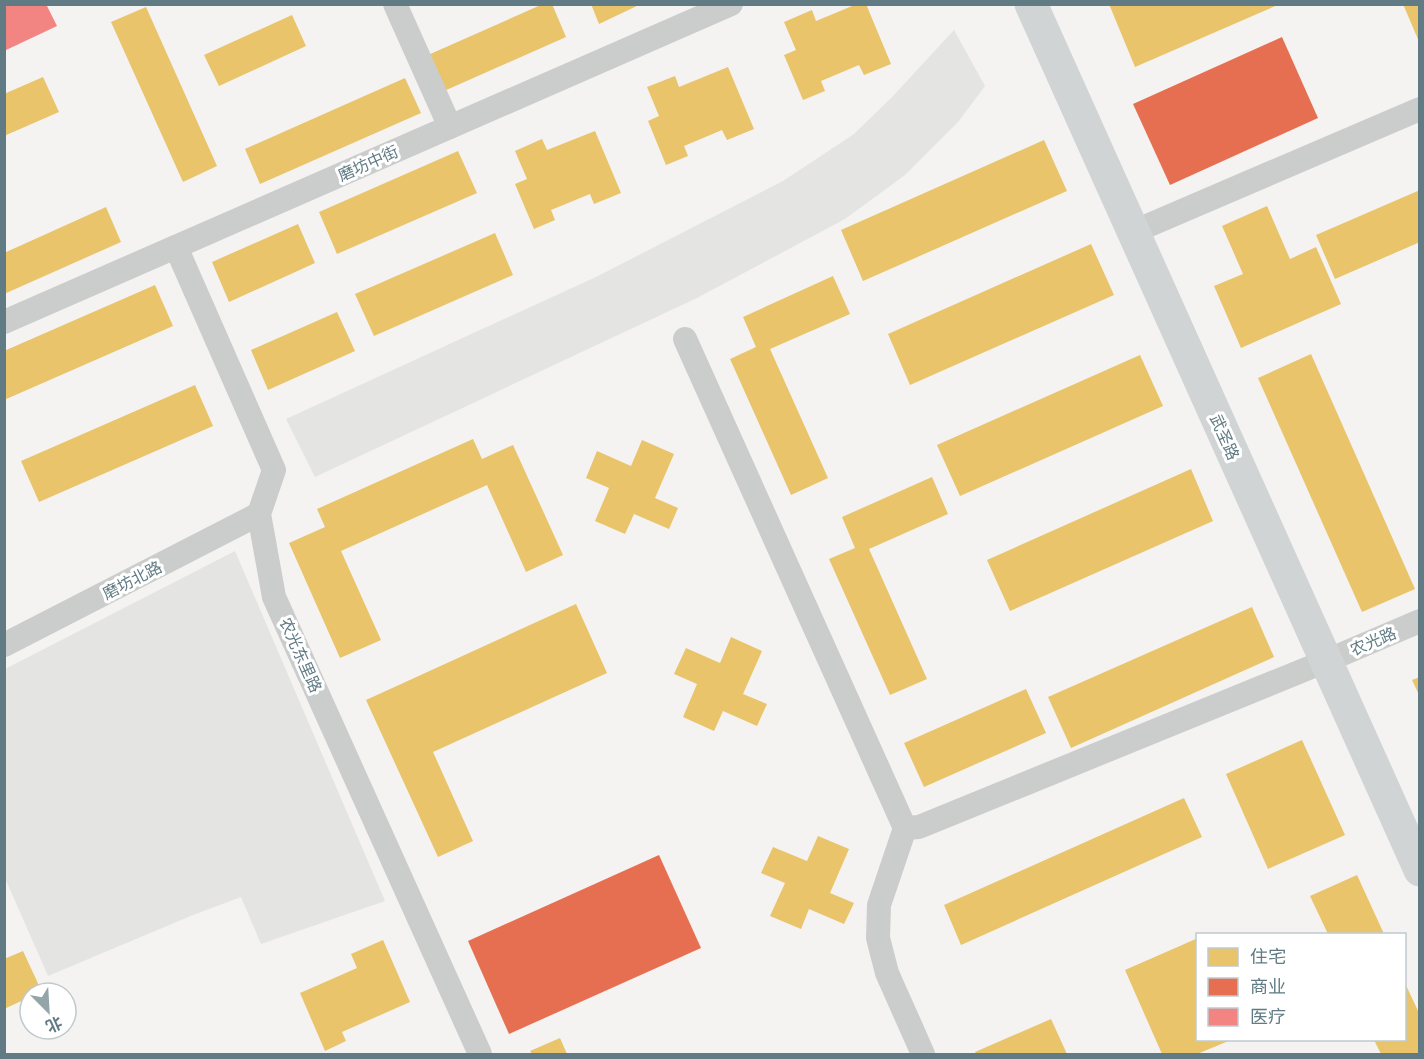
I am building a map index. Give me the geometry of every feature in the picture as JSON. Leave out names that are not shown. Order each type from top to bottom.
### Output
[{"type":"street","points":[[395,4],[450,127]]},
{"type":"street","name":"磨坊中街","points":[[4,322],[731,4]]},
{"type":"street","name":"武圣路","points":[[1031,4],[1419,870]]},
{"type":"street","points":[[1133,232],[1419,109]]},
{"type":"street","name":"农光东里路","points":[[176,247],[274,470],[259,514],[274,597],[480,1054]]},
{"type":"street","points":[[684,339],[905,828],[879,905],[878,938],[887,973],[923,1054]]},
{"type":"street","name":"磨坊北路","points":[[4,645],[259,514]]},
{"type":"street","name":"农光路","points":[[905,828],[919,827],[1419,621]]},
{"type":"shaded area","points":[[954,30],[985,86],[958,122],[905,175],[845,219],[697,298],[315,477],[286,419],[598,276],[783,181],[854,134]]},
{"type":"shaded area","points":[[235,551],[385,901],[261,944],[241,897],[48,976],[5,878],[5,669]]},
{"type":"building: 住宅","points":[[543,4],[552,4],[566,37],[444,91],[428,55]]},
{"type":"building: 住宅","points":[[591,4],[641,4],[599,24]]},
{"type":"building: 住宅","points":[[857,4],[866,4],[891,64],[864,75],[859,65],[821,81],[825,91],[803,100],[784,55],[796,50],[784,22],[812,10],[816,21]]},
{"type":"building: 住宅","points":[[1109,4],[1280,4],[1135,67]]},
{"type":"building: 住宅","points":[[1403,4],[1420,4],[1420,44]]},
{"type":"building: 住宅","points":[[146,7],[217,166],[183,182],[111,22]]},
{"type":"building: 住宅","points":[[292,15],[306,46],[219,86],[204,55]]},
{"type":"building: 住宅","points":[[728,67],[754,129],[727,140],[722,130],[684,146],[688,156],[666,165],[648,121],[659,116],[647,87],[675,76],[679,87]]},
{"type":"building: 住宅","points":[[43,77],[59,112],[4,136],[4,94]]},
{"type":"building: 住宅","points":[[405,78],[421,113],[260,184],[245,149]]},
{"type":"building: 住宅","points":[[595,131],[621,193],[594,204],[590,194],[551,210],[555,220],[534,229],[515,184],[527,179],[515,151],[542,139],[547,150]]},
{"type":"building: 住宅","points":[[1044,140],[1067,191],[863,281],[841,230]]},
{"type":"building: 住宅","points":[[458,151],[477,193],[337,254],[319,212]]},
{"type":"building: 住宅","points":[[1420,190],[1420,242],[1335,279],[1316,235]]},
{"type":"building: 住宅","points":[[1267,206],[1290,259],[1316,247],[1341,304],[1241,348],[1214,286],[1243,274],[1222,226]]},
{"type":"building: 住宅","points":[[106,207],[121,242],[4,294],[4,253]]},
{"type":"building: 住宅","points":[[298,224],[315,263],[229,302],[212,262]]},
{"type":"building: 住宅","points":[[495,233],[513,275],[374,336],[355,294]]},
{"type":"building: 住宅","points":[[1091,244],[1114,295],[910,385],[888,334]]},
{"type":"building: 住宅","points":[[833,276],[850,314],[770,349],[828,478],[791,495],[730,359],[756,347],[743,317]]},
{"type":"building: 住宅","points":[[155,285],[173,326],[4,400],[4,351]]},
{"type":"building: 住宅","points":[[337,312],[355,351],[268,390],[251,350]]},
{"type":"building: 住宅","points":[[1311,354],[1415,589],[1362,612],[1258,378]]},
{"type":"building: 住宅","points":[[1140,355],[1163,406],[960,496],[937,445]]},
{"type":"building: 住宅","points":[[195,385],[213,426],[39,502],[21,461]]},
{"type":"building: 住宅","points":[[473,439],[482,459],[513,445],[563,555],[526,572],[487,485],[341,551],[381,640],[340,658],[289,543],[325,527],[317,509]]},
{"type":"building: 住宅","points":[[642,440],[674,454],[655,498],[678,508],[669,529],[634,514],[625,534],[595,521],[609,488],[586,478],[597,451],[631,466]]},
{"type":"building: 住宅","points":[[1191,469],[1213,521],[1010,611],[987,560]]},
{"type":"building: 住宅","points":[[932,477],[948,514],[869,549],[927,679],[890,695],[829,559],[855,548],[842,517]]},
{"type":"building: 住宅","points":[[576,604],[607,673],[433,752],[473,841],[438,857],[366,700]]},
{"type":"building: 住宅","points":[[1252,607],[1274,657],[1071,748],[1048,697]]},
{"type":"building: 住宅","points":[[731,637],[762,651],[743,694],[767,704],[757,726],[723,711],[714,731],[683,717],[697,684],[674,674],[686,648],[720,663]]},
{"type":"building: 住宅","points":[[1420,677],[1420,697],[1412,680]]},
{"type":"building: 住宅","points":[[1026,689],[1046,733],[924,787],[904,743]]},
{"type":"building: 住宅","points":[[1302,740],[1345,835],[1268,869],[1226,774]]},
{"type":"building: 住宅","points":[[1184,798],[1202,837],[961,945],[944,905]]},
{"type":"building: 住宅","points":[[818,836],[849,849],[830,893],[854,903],[844,924],[809,909],[801,929],[770,916],[785,883],[761,873],[773,847],[807,861]]},
{"type":"building: 住宅","points":[[1357,875],[1384,933],[1328,933],[1310,896]]},
{"type":"building: 住宅","points":[[1196,939],[1196,1041],[1229,1041],[1197,1054],[1162,1054],[1125,970]]},
{"type":"building: 住宅","points":[[383,940],[410,1002],[342,1032],[346,1041],[325,1051],[300,993],[357,968],[351,954]]},
{"type":"building: 住宅","points":[[23,951],[37,981],[18,981],[18,1003],[4,1009],[4,959]]},
{"type":"building: 住宅","points":[[1406,985],[1420,1015],[1420,1054],[1381,1054],[1374,1041],[1406,1041]]},
{"type":"building: 住宅","points":[[1051,1019],[1067,1054],[976,1054],[975,1052]]},
{"type":"building: 住宅","points":[[560,1038],[567,1054],[532,1054],[530,1051]]},
{"type":"building: 商业","points":[[1282,37],[1318,118],[1170,185],[1133,104]]},
{"type":"building: 商业","points":[[659,855],[701,948],[509,1034],[468,941]]},
{"type":"building: 医疗","points":[[4,4],[46,4],[57,26],[4,51]]}]
